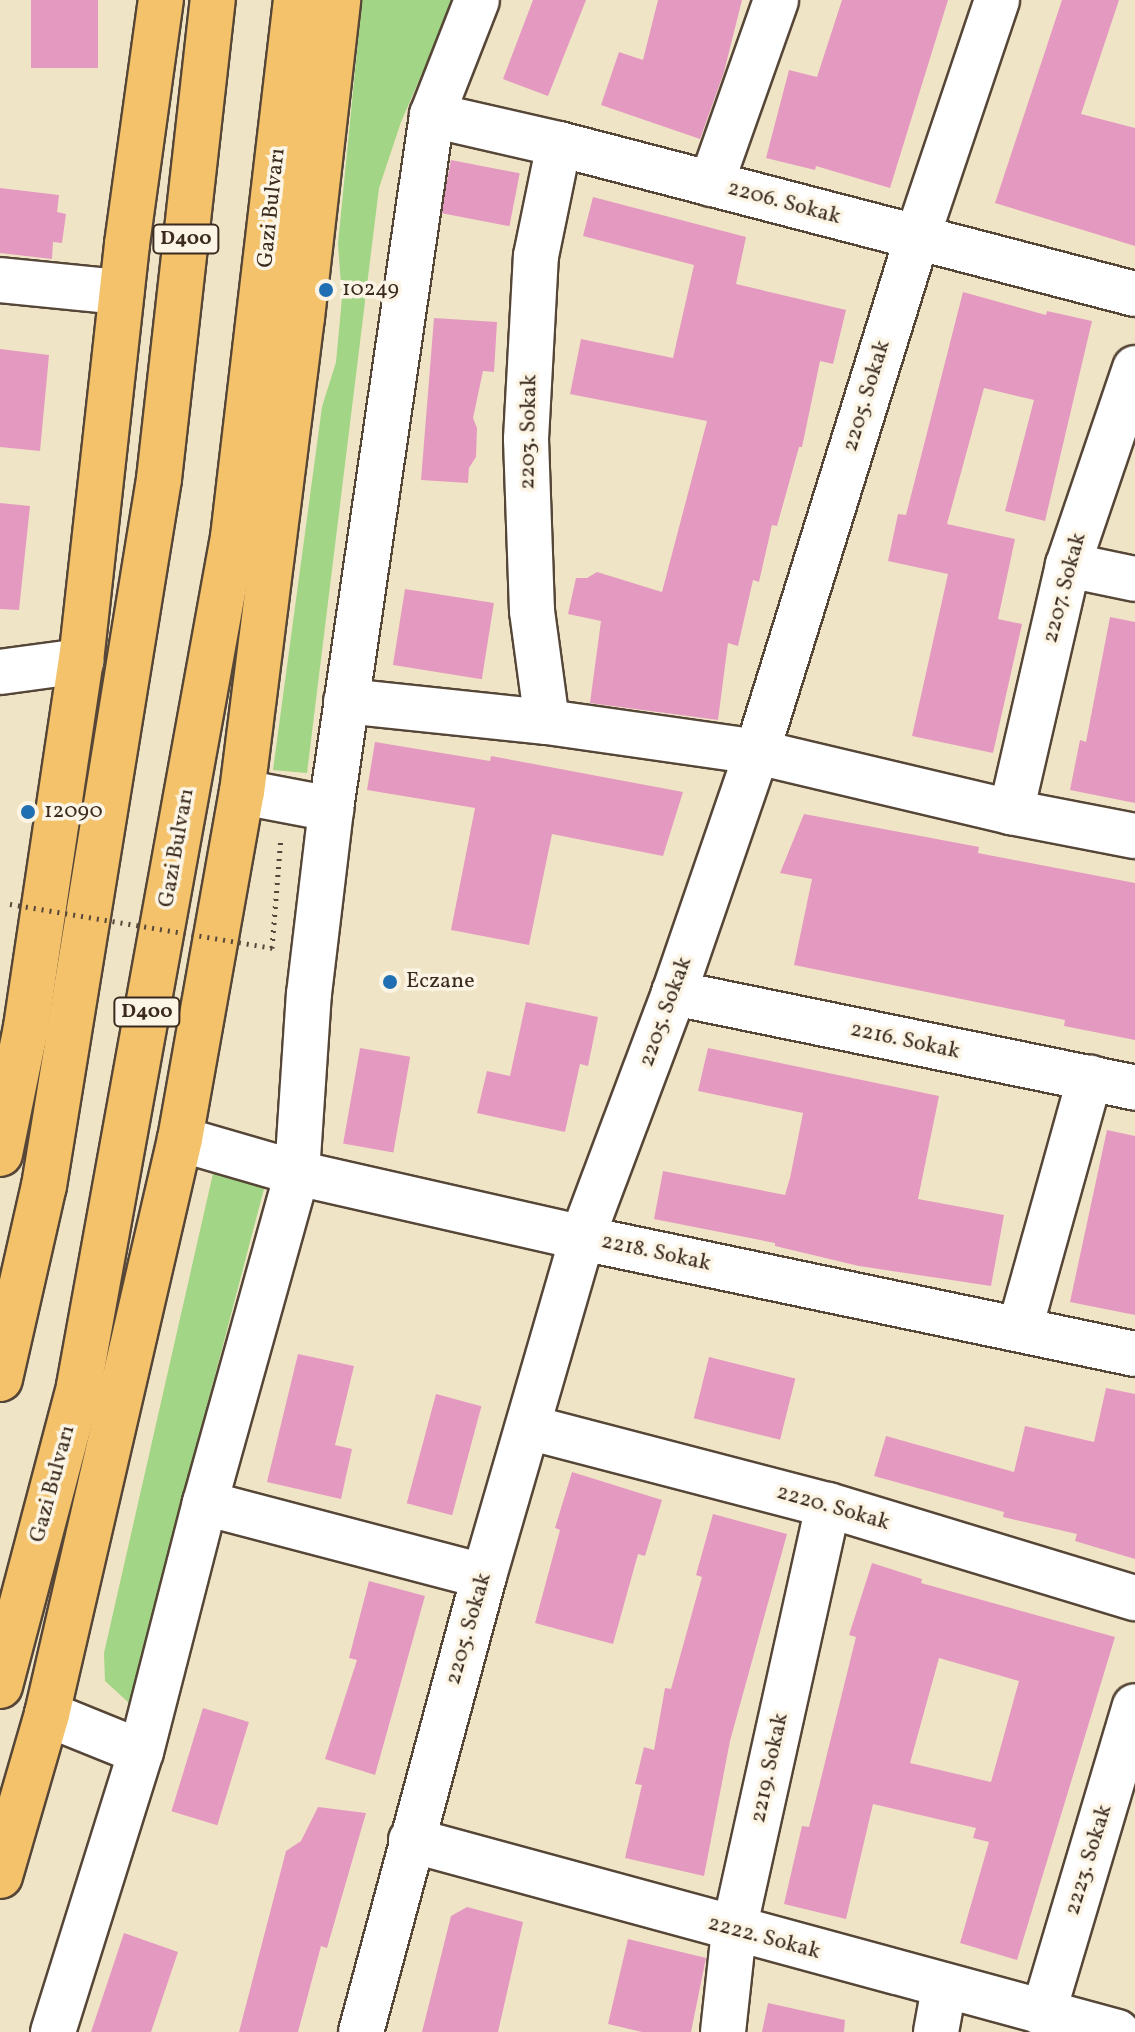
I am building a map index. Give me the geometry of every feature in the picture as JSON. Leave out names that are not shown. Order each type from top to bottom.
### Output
[{"type":"highway","points":[[0,1154],[26,1027],[81,661],[121,292],[161,0]]},
{"type":"highway","name":"D400","points":[[0,1379],[44,1186],[159,479],[213,0]]},
{"type":"highway","name":"Gazi Bulvarı","points":[[0,1686],[79,1386],[233,537],[296,0]]},
{"type":"highway","points":[[0,1876],[47,1714],[180,1139],[242,792],[338,0]]},
{"type":"highway","points":[[281,480],[259,331],[316,195]]},
{"type":"highway","points":[[81,661],[159,479],[121,292]]},
{"type":"street","points":[[53,2032],[141,1752],[205,1503],[297,1173],[309,994],[331,809],[432,115],[477,0]]},
{"type":"street","points":[[711,184],[776,0]]},
{"type":"street","name":"2205. Sokak","points":[[361,2032],[484,1576],[582,1238],[674,993],[757,752],[917,238],[997,0]]},
{"type":"street","name":"2206. Sokak","points":[[432,115],[559,144],[1135,294]]},
{"type":"street","name":"2203. Sokak","points":[[547,722],[532,611],[526,439],[536,256],[559,144]]},
{"type":"street","points":[[0,280],[121,292]]},
{"type":"street","name":"2207. Sokak","points":[[1011,812],[1068,565],[1135,368]]},
{"type":"street","points":[[1068,565],[1135,579]]},
{"type":"street","points":[[0,672],[81,661]]},
{"type":"street","points":[[346,701],[547,722],[757,752],[1011,812],[1135,836]]},
{"type":"street","points":[[242,792],[331,809]]},
{"type":"street","name":"2216. Sokak","points":[[674,993],[1135,1088]]},
{"type":"street","points":[[1020,1328],[1090,1078]]},
{"type":"street","name":"2218. Sokak","points":[[180,1139],[297,1173],[582,1238],[1135,1354]]},
{"type":"street","name":"2220. Sokak","points":[[528,1427],[828,1505],[1135,1598]]},
{"type":"street","points":[[205,1503],[484,1576]]},
{"type":"street","name":"2219. Sokak","points":[[723,2032],[734,1930],[828,1505]]},
{"type":"street","name":"2223. Sokak","points":[[1043,2014],[1135,1706]]},
{"type":"street","points":[[47,1714],[141,1752]]},
{"type":"street","name":"2222. Sokak","points":[[411,1840],[944,1988],[1117,2032]]},
{"type":"street","points":[[936,2032],[944,1988]]},
{"type":"path","points":[[10,904],[272,948],[284,800]]},
{"type":"green space","points":[[362,0],[454,0],[401,122],[379,188],[307,773],[273,770],[322,407],[336,362],[342,298],[338,244]]},
{"type":"green space","points":[[214,1169],[265,1185],[129,1703],[105,1681],[104,1653]]},
{"type":"building","points":[[31,0],[98,0],[98,68],[31,68]]},
{"type":"building","points":[[533,0],[586,0],[548,96],[503,79]]},
{"type":"building","points":[[658,0],[742,0],[724,72],[700,139],[601,105],[619,52],[643,60]]},
{"type":"building","points":[[842,0],[948,0],[890,188],[816,166],[815,170],[766,158],[789,70],[817,77]]},
{"type":"building","points":[[1062,0],[1119,0],[1081,114],[1135,128],[1135,246],[995,203]]},
{"type":"building","points":[[451,160],[520,173],[509,226],[441,213]]},
{"type":"building","points":[[0,188],[59,195],[57,212],[66,214],[62,243],[53,242],[52,259],[0,253]]},
{"type":"building","points":[[593,197],[746,237],[736,284],[846,310],[833,364],[820,361],[802,447],[799,447],[777,526],[772,525],[759,582],[753,580],[738,646],[728,643],[718,720],[590,703],[601,621],[568,614],[576,578],[587,578],[597,572],[662,592],[707,421],[570,394],[581,339],[673,358],[694,265],[583,236]]},
{"type":"building","points":[[963,292],[1046,315],[1047,311],[1092,321],[1045,521],[1005,511],[1034,400],[984,388],[947,524],[1015,539],[998,619],[1022,624],[993,753],[912,736],[948,574],[888,561],[898,514],[906,515]]},
{"type":"building","points":[[434,318],[497,322],[494,372],[483,371],[473,418],[477,428],[476,457],[469,468],[468,483],[421,480]]},
{"type":"building","points":[[0,349],[49,355],[40,451],[0,447]]},
{"type":"building","points":[[0,503],[30,506],[19,610],[0,609]]},
{"type":"building","points":[[405,589],[494,603],[482,679],[393,665]]},
{"type":"building","points":[[1110,617],[1135,622],[1135,803],[1070,790],[1080,740],[1086,742]]},
{"type":"building","points":[[375,742],[490,761],[491,756],[683,792],[663,856],[552,834],[529,945],[451,930],[475,808],[367,790]]},
{"type":"building","points":[[804,814],[979,847],[978,853],[1135,883],[1135,1040],[1064,1026],[1065,1020],[794,965],[812,879],[780,873]]},
{"type":"building","points":[[526,1002],[598,1017],[588,1066],[580,1064],[565,1132],[477,1113],[487,1071],[510,1076]]},
{"type":"building","points":[[360,1048],[410,1057],[393,1152],[343,1144]]},
{"type":"building","points":[[708,1048],[939,1096],[918,1199],[1004,1215],[991,1286],[859,1266],[775,1246],[775,1243],[654,1219],[663,1171],[785,1195],[803,1113],[698,1091]]},
{"type":"building","points":[[1107,1130],[1135,1136],[1135,1315],[1070,1302]]},
{"type":"building","points":[[298,1354],[354,1366],[335,1445],[352,1449],[341,1499],[267,1482]]},
{"type":"building","points":[[709,1357],[795,1379],[780,1440],[694,1418]]},
{"type":"building","points":[[1106,1388],[1135,1394],[1135,1559],[1075,1541],[1077,1534],[1003,1517],[1004,1512],[874,1476],[886,1436],[1014,1472],[1025,1426],[1094,1442]]},
{"type":"building","points":[[436,1394],[481,1406],[452,1515],[407,1503]]},
{"type":"building","points":[[572,1472],[662,1500],[645,1556],[638,1554],[613,1644],[535,1623],[560,1530],[555,1528]]},
{"type":"building","points":[[713,1514],[787,1534],[730,1741],[704,1876],[625,1858],[642,1785],[635,1784],[644,1747],[654,1750],[665,1688],[671,1689],[702,1577],[696,1575]]},
{"type":"building","points":[[872,1563],[922,1579],[921,1583],[1115,1637],[1017,1960],[960,1943],[989,1842],[973,1838],[976,1828],[873,1804],[846,1919],[784,1904],[802,1826],[809,1827],[856,1637],[849,1635]],"holes":[[[939,1658],[1019,1681],[991,1782],[910,1763]]]},
{"type":"building","points":[[369,1581],[425,1596],[375,1775],[325,1759],[357,1660],[349,1658]]},
{"type":"building","points":[[203,1708],[249,1722],[217,1825],[171,1811]]},
{"type":"building","points":[[318,1807],[366,1813],[327,1948],[321,1946],[298,2032],[239,2032],[286,1851],[301,1841]]},
{"type":"building","points":[[467,1907],[523,1922],[498,2032],[422,2032],[451,1916]]},
{"type":"building","points":[[124,1933],[178,1952],[151,2032],[91,2032]]},
{"type":"building","points":[[628,1939],[706,1958],[691,2032],[642,2032],[608,2024]]},
{"type":"building","points":[[768,2003],[845,2020],[844,2032],[762,2032]]},
{"type":"place","name":"10249","points":[[326,290]]},
{"type":"place","name":"12090","points":[[28,812]]},
{"type":"place","name":"Eczane","points":[[390,982]]}]
